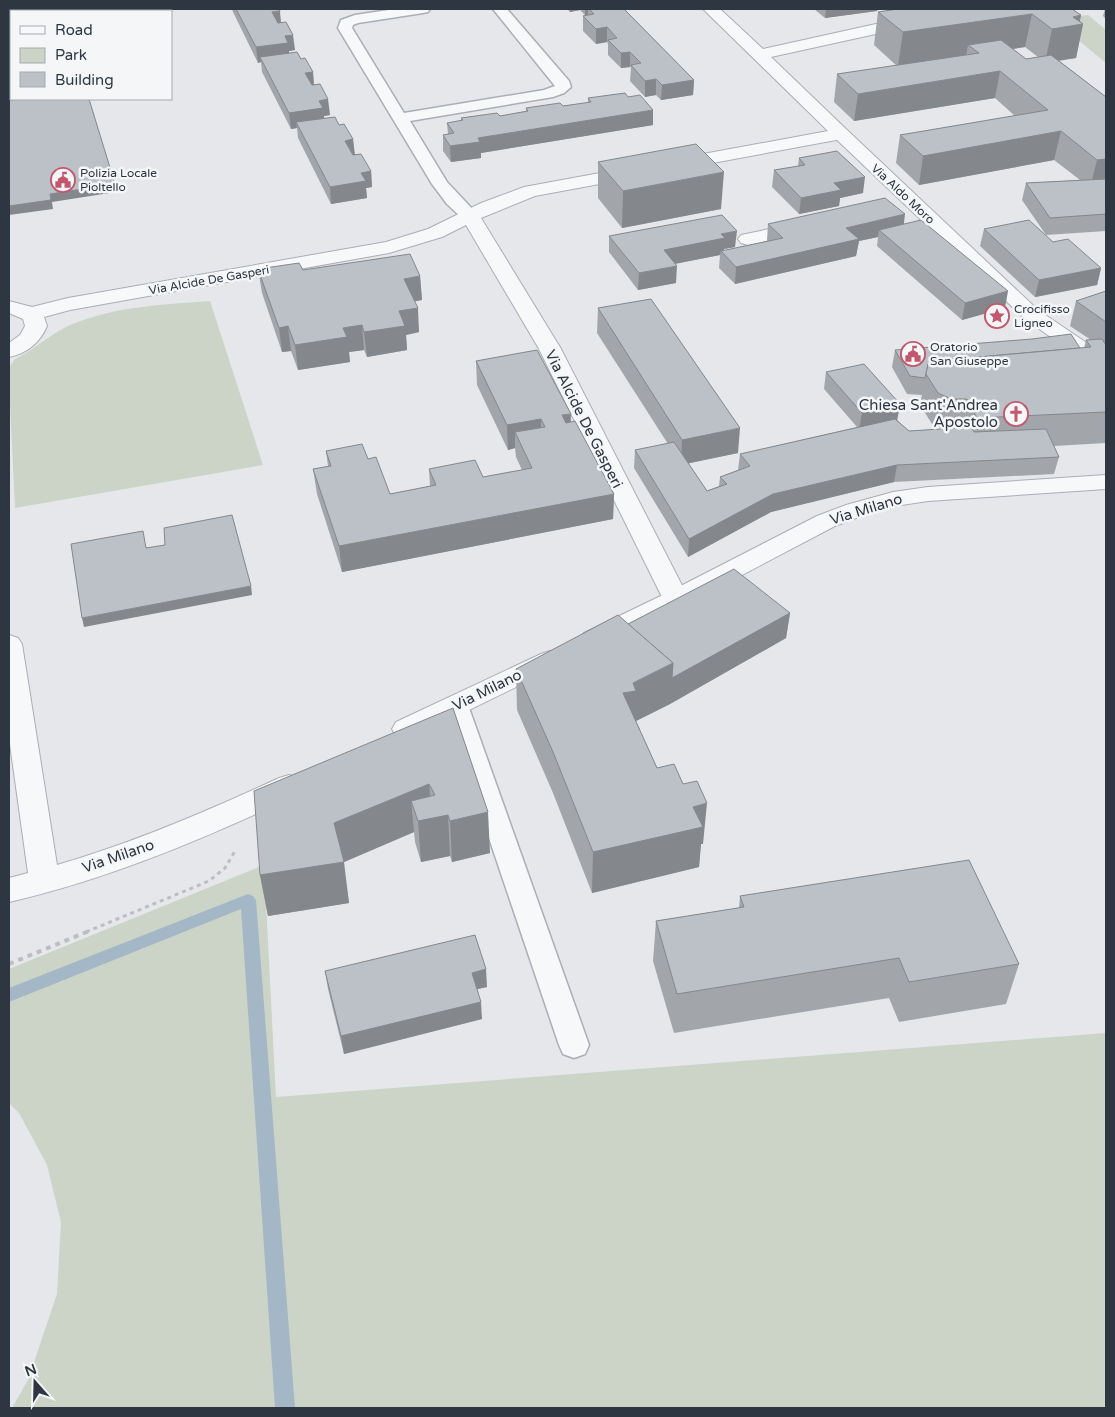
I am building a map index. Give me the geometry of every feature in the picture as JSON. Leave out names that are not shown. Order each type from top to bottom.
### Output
[{"type":"street","name":"Via Aldo Moro","points":[[711,9],[840,134],[906,207],[1031,314],[1106,366]]},
{"type":"street","points":[[760,55],[927,18]]},
{"type":"street","name":"Via Alcide De Gasperi","points":[[31,314],[68,304],[377,250],[424,237],[512,197],[557,185],[840,134]]},
{"type":"street","name":"Via Alcide De Gasperi","points":[[470,216],[550,349],[676,600]]},
{"type":"street","points":[[748,239],[823,224]]},
{"type":"street","points":[[9,307],[31,314],[37,322],[36,331],[26,342],[9,351]]},
{"type":"street","name":"Via Milano","points":[[384,740],[676,600],[826,520],[892,499],[928,494],[1106,482]]},
{"type":"street","points":[[9,644],[44,881]]},
{"type":"street","name":"Via Milano","points":[[9,890],[44,881],[182,834],[221,818],[317,772]]},
{"type":"street","name":"Via Milano","points":[[9,903],[44,881]]},
{"type":"lane","points":[[422,9],[355,19],[346,23],[346,31],[440,184],[470,216]]},
{"type":"lane","points":[[400,118],[547,94],[563,87],[561,81],[500,9]]},
{"type":"lane","points":[[456,705],[574,1045]]},
{"type":"path","points":[[9,964],[200,885],[219,875],[232,859],[235,851],[233,842],[221,818]]},
{"type":"green space","points":[[1088,15],[1106,30],[1106,63],[1053,19]]},
{"type":"green space","points":[[210,301],[263,465],[15,508],[9,381],[9,368],[14,360],[66,327],[83,320],[155,305]]},
{"type":"green space","points":[[264,865],[276,1097],[1106,1033],[1106,1408],[12,1408],[28,1380],[57,1294],[61,1222],[47,1165],[19,1113],[9,1103],[9,969]]},
{"type":"building","points":[[9,9],[69,9],[10,10],[9,57]]},
{"type":"building","points":[[236,9],[279,9],[280,11],[272,12],[278,23],[286,22],[293,35],[285,36],[288,43],[256,47]]},
{"type":"building","points":[[589,9],[624,9],[694,80],[662,85],[656,79],[645,81],[631,65],[641,63],[630,52],[621,53],[608,40],[617,38],[607,27],[596,29],[583,16],[594,14]]},
{"type":"building","points":[[898,9],[1072,9],[1081,15],[1073,17],[1083,24],[1052,29],[1032,14],[903,32],[878,12]]},
{"type":"building","points":[[1001,40],[1026,59],[1051,55],[1106,97],[1106,159],[1097,160],[1061,131],[923,156],[900,135],[1048,110],[1000,71],[858,94],[837,74],[979,53],[968,45]]},
{"type":"building","points":[[297,52],[301,59],[305,58],[313,72],[305,73],[312,85],[320,84],[328,99],[319,101],[323,108],[289,113],[260,57]]},
{"type":"building","points":[[625,93],[628,97],[640,95],[653,110],[478,138],[480,142],[450,146],[443,135],[454,133],[447,123],[463,120],[461,118],[497,113],[500,116],[528,111],[526,108],[560,103],[563,106],[591,102],[588,98]]},
{"type":"building","points":[[9,100],[89,100],[115,184],[50,194],[51,200],[9,206]]},
{"type":"building","points":[[335,117],[339,125],[344,124],[353,139],[345,141],[353,155],[361,154],[371,171],[361,173],[366,181],[330,187],[296,122]]},
{"type":"building","points":[[696,144],[724,172],[623,191],[598,162]]},
{"type":"building","points":[[837,151],[865,177],[834,183],[841,190],[801,198],[774,170],[805,165],[799,158]]},
{"type":"building","points":[[1106,179],[1106,214],[1050,218],[1026,183]]},
{"type":"building","points":[[885,198],[905,214],[846,228],[859,239],[736,267],[721,251],[783,238],[768,224]]},
{"type":"building","points":[[722,215],[737,231],[721,234],[725,238],[664,250],[677,266],[639,273],[609,236]]},
{"type":"building","points":[[921,220],[1008,291],[965,303],[879,230]]},
{"type":"building","points":[[1029,220],[1053,242],[1068,239],[1101,268],[1039,280],[984,229]]},
{"type":"building","points":[[410,254],[420,276],[404,279],[418,308],[399,311],[405,326],[364,332],[362,325],[343,328],[347,337],[295,345],[288,326],[279,328],[258,269],[299,263],[303,270]]},
{"type":"building","points":[[1106,291],[1106,322],[1076,301]]},
{"type":"building","points":[[651,299],[740,428],[682,440],[598,308]]},
{"type":"building","points":[[1071,334],[1080,348],[945,360],[928,364],[925,378],[910,376],[895,350],[1032,339]]},
{"type":"building","points":[[1102,339],[1106,345],[1106,412],[977,418],[967,399],[951,399],[938,393],[926,374],[928,364],[945,360],[1091,347],[1086,340]]},
{"type":"building","points":[[537,350],[571,414],[562,415],[566,423],[575,421],[614,494],[339,546],[313,469],[331,466],[326,451],[362,444],[368,459],[376,457],[390,494],[436,485],[429,469],[475,460],[483,477],[532,468],[515,432],[545,427],[541,419],[507,425],[476,361]]},
{"type":"building","points":[[864,364],[900,404],[862,413],[826,372]]},
{"type":"building","points":[[895,419],[909,431],[971,427],[974,432],[1046,429],[1059,457],[897,465],[773,494],[689,539],[635,450],[674,442],[707,491],[727,484],[720,477],[750,466],[740,454]]},
{"type":"building","points":[[232,515],[251,586],[82,618],[71,544],[143,531],[146,548],[165,545],[164,528]]},
{"type":"building","points":[[734,569],[790,613],[672,678],[673,663],[628,624]]},
{"type":"building","points":[[618,615],[673,663],[633,683],[636,691],[623,693],[657,768],[674,764],[683,784],[697,781],[707,803],[693,807],[703,827],[593,852],[553,752],[516,669]]},
{"type":"building","points":[[453,708],[488,812],[450,821],[448,815],[418,821],[411,801],[435,795],[429,784],[334,823],[344,862],[260,875],[254,791]]},
{"type":"building","points":[[969,860],[1019,964],[909,982],[899,958],[677,994],[656,921],[744,907],[740,896]]},
{"type":"building","points":[[475,935],[486,969],[472,973],[481,1002],[341,1036],[325,971]]},
{"type":"waterway","points":[[9,995],[248,900],[285,1408]]},
{"type":"place","name":"Polizia Locale Pioltello","points":[[63,180]]},
{"type":"place","name":"Crocifisso Ligneo","points":[[997,316]]},
{"type":"place","name":"Oratorio San Giuseppe","points":[[913,354]]},
{"type":"place","name":"Chiesa Sant'Andrea Apostolo","points":[[1016,414]]}]
